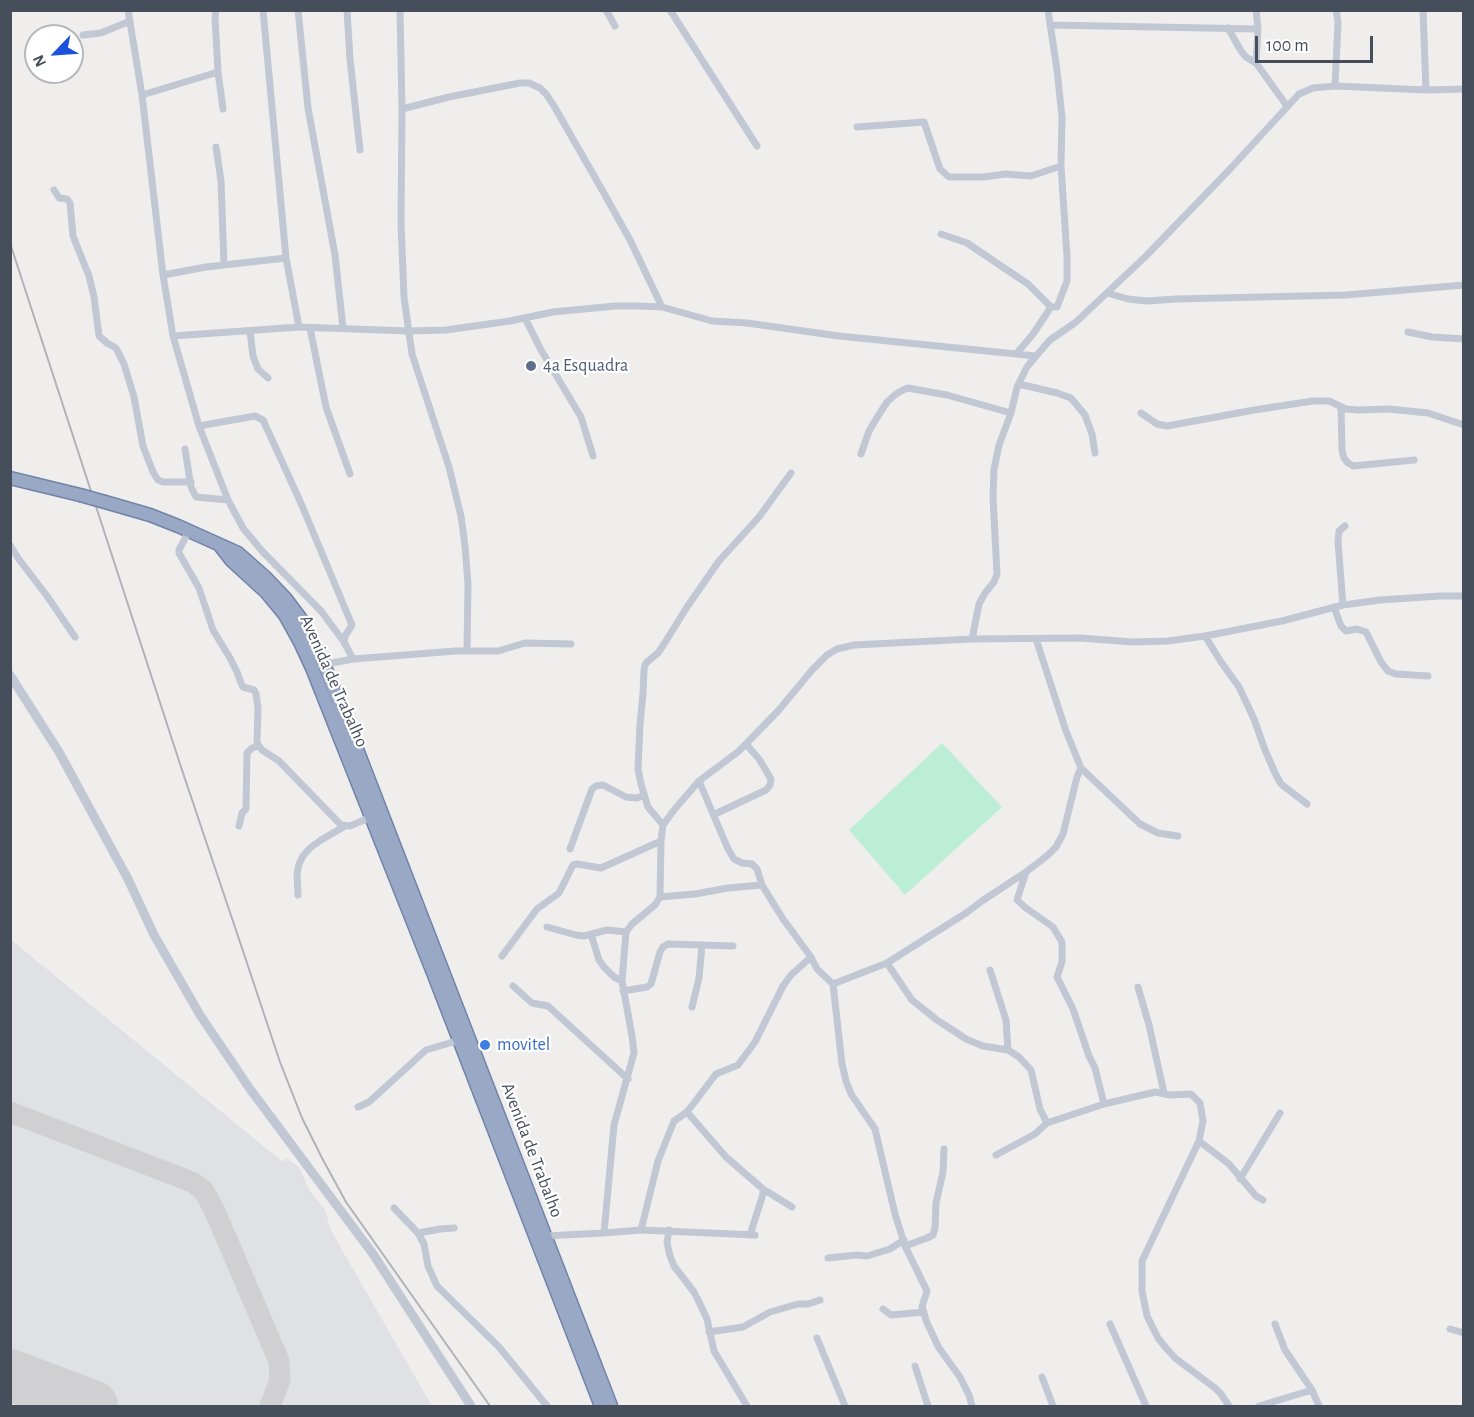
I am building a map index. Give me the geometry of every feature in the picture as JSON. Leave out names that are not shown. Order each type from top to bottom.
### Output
[{"type":"highway","points":[[10,478],[150,515],[220,546]]},
{"type":"highway","name":"Avenida de Trabalho","points":[[220,546],[238,553],[265,577],[301,619],[324,664],[371,817],[400,873]]},
{"type":"highway","name":"Avenida de Trabalho","points":[[220,546],[232,561],[266,592],[285,615],[352,752],[567,1305],[611,1407]]},
{"type":"highway","name":"Avenida de Trabalho","points":[[437,968],[460,1040],[482,1085]]},
{"type":"highway","name":"Avenida de Trabalho","points":[[567,1305],[601,1407]]},
{"type":"street","points":[[128,10],[142,95],[163,274],[173,336],[199,426],[228,500],[249,537],[321,611],[344,642],[353,659]]},
{"type":"street","points":[[216,10],[218,72],[223,109]]},
{"type":"street","points":[[263,10],[286,258],[299,327]]},
{"type":"street","points":[[298,10],[308,108],[334,255],[343,328]]},
{"type":"street","points":[[347,10],[360,150]]},
{"type":"street","points":[[400,10],[401,223],[404,297],[412,354],[449,467],[461,516],[468,584],[467,651]]},
{"type":"street","points":[[606,10],[615,26]]},
{"type":"street","points":[[670,10],[757,146]]},
{"type":"street","points":[[1017,353],[1052,307],[1057,307],[1066,281],[1067,256],[1061,166],[1062,117],[1048,10]]},
{"type":"street","points":[[1256,10],[1258,29],[1256,63]]},
{"type":"street","points":[[1335,86],[1338,22],[1336,10]]},
{"type":"street","points":[[1423,10],[1426,90]]},
{"type":"street","points":[[84,35],[101,33],[130,21]]},
{"type":"street","points":[[1050,25],[1258,29]]},
{"type":"street","points":[[1228,28],[1241,51],[1256,63],[1287,106]]},
{"type":"street","points":[[142,95],[218,72]]},
{"type":"street","points":[[402,109],[520,83],[529,83],[540,88],[554,106],[605,195],[630,240],[662,307]]},
{"type":"street","points":[[972,639],[979,604],[997,574],[993,497],[994,470],[999,444],[1011,413],[1017,387],[1035,356],[1050,340],[1076,322],[1146,256],[1299,94],[1313,88],[1335,86],[1426,90],[1464,89]]},
{"type":"street","points":[[857,127],[924,122],[940,169],[949,177],[984,177],[1005,174],[1031,176],[1061,166]]},
{"type":"street","points":[[216,147],[221,181],[224,266]]},
{"type":"street","points":[[54,190],[59,198],[67,199],[70,203],[73,236],[89,276],[99,336],[116,348],[124,364],[134,397],[143,446],[153,472],[158,480],[163,482],[190,482]]},
{"type":"street","points":[[941,234],[967,243],[1028,284],[1052,307]]},
{"type":"street","points":[[163,274],[286,258]]},
{"type":"street","points":[[1107,293],[1147,301],[1346,295],[1464,285]]},
{"type":"street","points":[[173,336],[299,327],[446,330],[553,312],[615,306],[662,307],[712,321],[1035,356]]},
{"type":"street","points":[[525,318],[544,356],[581,417],[593,456]]},
{"type":"street","points":[[310,328],[326,407],[350,474]]},
{"type":"street","points":[[250,331],[253,356],[258,369],[268,378]]},
{"type":"street","points":[[1408,332],[1432,337],[1464,339]]},
{"type":"street","points":[[1019,384],[1071,398],[1084,415],[1092,434],[1095,453]]},
{"type":"street","points":[[861,454],[869,431],[887,402],[896,393],[908,388],[947,395],[1011,413]]},
{"type":"street","points":[[1141,413],[1157,424],[1167,426],[1254,410],[1313,401],[1329,401],[1341,407],[1358,410],[1389,409],[1428,413],[1464,425]]},
{"type":"street","points":[[1341,407],[1342,451],[1348,463],[1353,466],[1414,460]]},
{"type":"street","points":[[199,426],[255,416],[263,420],[300,501],[352,626],[344,642]]},
{"type":"street","points":[[185,449],[190,482],[196,497],[228,500]]},
{"type":"street","points":[[663,825],[648,807],[638,769],[645,665],[658,653],[719,561],[759,517],[791,473]]},
{"type":"street","points":[[1343,605],[1338,542],[1339,531],[1345,526]]},
{"type":"street","points":[[189,531],[179,553],[199,588],[213,630],[230,658],[243,687],[254,690],[256,694],[259,746],[279,761],[341,825],[345,826]]},
{"type":"street","points":[[10,545],[75,637]]},
{"type":"street","points":[[603,1233],[614,1125],[634,1053],[633,1036],[622,981],[626,932],[655,905],[660,897],[663,825],[699,781],[746,744],[827,655],[854,645],[972,639],[1080,638],[1133,642],[1168,641],[1282,621],[1343,605],[1380,600],[1464,596]]},
{"type":"street","points":[[1334,607],[1341,626],[1346,631],[1358,629],[1366,632],[1388,671],[1396,674],[1428,676]]},
{"type":"street","points":[[1205,636],[1239,687],[1276,776],[1281,784],[1307,804]]},
{"type":"street","points":[[1036,639],[1066,731],[1081,768],[1140,824],[1158,833],[1178,836]]},
{"type":"street","points":[[312,668],[353,659],[498,651],[525,643],[571,644]]},
{"type":"street","points":[[10,675],[59,752],[128,879],[154,935],[200,1015],[257,1099],[373,1254],[471,1407]]},
{"type":"street","points":[[713,814],[766,790],[770,785],[771,779],[759,759],[746,744]]},
{"type":"street","points":[[239,826],[242,813],[246,809],[247,753],[259,746]]},
{"type":"street","points":[[833,984],[887,963],[966,913],[1048,855],[1056,847],[1063,834],[1081,768]]},
{"type":"street","points":[[699,781],[734,859],[752,864],[757,869],[762,885],[783,919],[818,969],[833,984],[842,1064],[852,1094],[875,1129],[904,1243],[927,1292],[922,1307],[927,1323],[939,1348],[960,1377],[972,1407]]},
{"type":"street","points":[[570,849],[592,789],[596,786],[603,786],[626,797],[637,798],[644,795]]},
{"type":"street","points":[[298,895],[299,864],[310,848],[345,826],[371,817]]},
{"type":"street","points":[[502,956],[537,909],[559,893],[573,865],[606,867],[662,841]]},
{"type":"street","points":[[1026,872],[1017,900],[1053,927],[1062,942],[1062,963],[1057,977],[1073,1009],[1098,1076],[1104,1104]]},
{"type":"street","points":[[660,897],[762,885]]},
{"type":"street","points":[[547,927],[584,936],[607,930],[626,932]]},
{"type":"street","points":[[591,934],[599,960],[604,968],[622,981]]},
{"type":"street","points":[[623,991],[647,987],[651,984],[660,952],[668,944],[733,946]]},
{"type":"street","points":[[692,1007],[699,978],[702,945]]},
{"type":"street","points":[[641,1230],[658,1161],[674,1121],[687,1112],[716,1074],[738,1065],[755,1042],[783,986],[791,975],[811,957]]},
{"type":"street","points":[[887,963],[912,1000],[937,1020],[966,1039],[982,1046],[1008,1050],[1019,1057],[1031,1070],[1040,1109],[1047,1124]]},
{"type":"street","points":[[990,970],[1006,1020],[1008,1050]]},
{"type":"street","points":[[513,986],[532,1003],[548,1006],[628,1079]]},
{"type":"street","points":[[1138,987],[1164,1094]]},
{"type":"street","points":[[358,1107],[369,1102],[426,1050],[460,1040]]},
{"type":"street","points":[[996,1155],[1035,1134],[1047,1124],[1104,1104],[1155,1092],[1170,1095],[1191,1094],[1200,1103],[1203,1121],[1199,1141],[1142,1261],[1142,1291],[1147,1316],[1158,1338],[1175,1358],[1215,1388],[1229,1407]]},
{"type":"street","points":[[687,1112],[726,1157],[763,1188],[792,1208]]},
{"type":"street","points":[[1240,1179],[1280,1113]]},
{"type":"street","points":[[1199,1141],[1229,1164],[1256,1197],[1263,1200]]},
{"type":"street","points":[[828,1258],[867,1256],[933,1235],[936,1203],[944,1172],[944,1149]]},
{"type":"street","points":[[540,1236],[641,1230],[752,1235],[763,1188]]},
{"type":"street","points":[[394,1208],[418,1233],[424,1244],[428,1266],[437,1286],[499,1347],[547,1407]]},
{"type":"street","points":[[418,1233],[454,1228]]},
{"type":"street","points":[[669,1230],[667,1243],[674,1266],[694,1292],[707,1318],[714,1351],[747,1407]]},
{"type":"street","points":[[709,1332],[743,1327],[770,1312],[820,1300]]},
{"type":"street","points":[[883,1309],[891,1315],[924,1312]]},
{"type":"street","points":[[1110,1324],[1146,1407]]},
{"type":"street","points":[[1275,1324],[1285,1350],[1312,1390],[1319,1407]]},
{"type":"street","points":[[1450,1329],[1464,1333]]},
{"type":"street","points":[[817,1338],[845,1407]]},
{"type":"street","points":[[915,1366],[928,1407]]},
{"type":"street","points":[[1042,1377],[1053,1407]]},
{"type":"street","points":[[1259,1407],[1312,1390]]},
{"type":"shaded area","points":[[10,939],[283,1162],[286,1158],[299,1167],[310,1191],[326,1211],[334,1236],[432,1406],[11,1406]]},
{"type":"green space","points":[[942,743],[1002,807],[905,895],[849,830]]},
{"type":"taxiway","points":[[10,1112],[192,1182],[203,1190],[216,1214],[279,1361],[280,1380],[270,1406]]},
{"type":"runway","points":[[10,1375],[92,1406]]},
{"type":"railway","points":[[10,243],[182,770],[280,1062],[302,1118],[346,1202],[490,1406]]},
{"type":"place","name":"4a Esquadra","points":[[531,366]]},
{"type":"place","name":"movitel","points":[[485,1045]]}]
